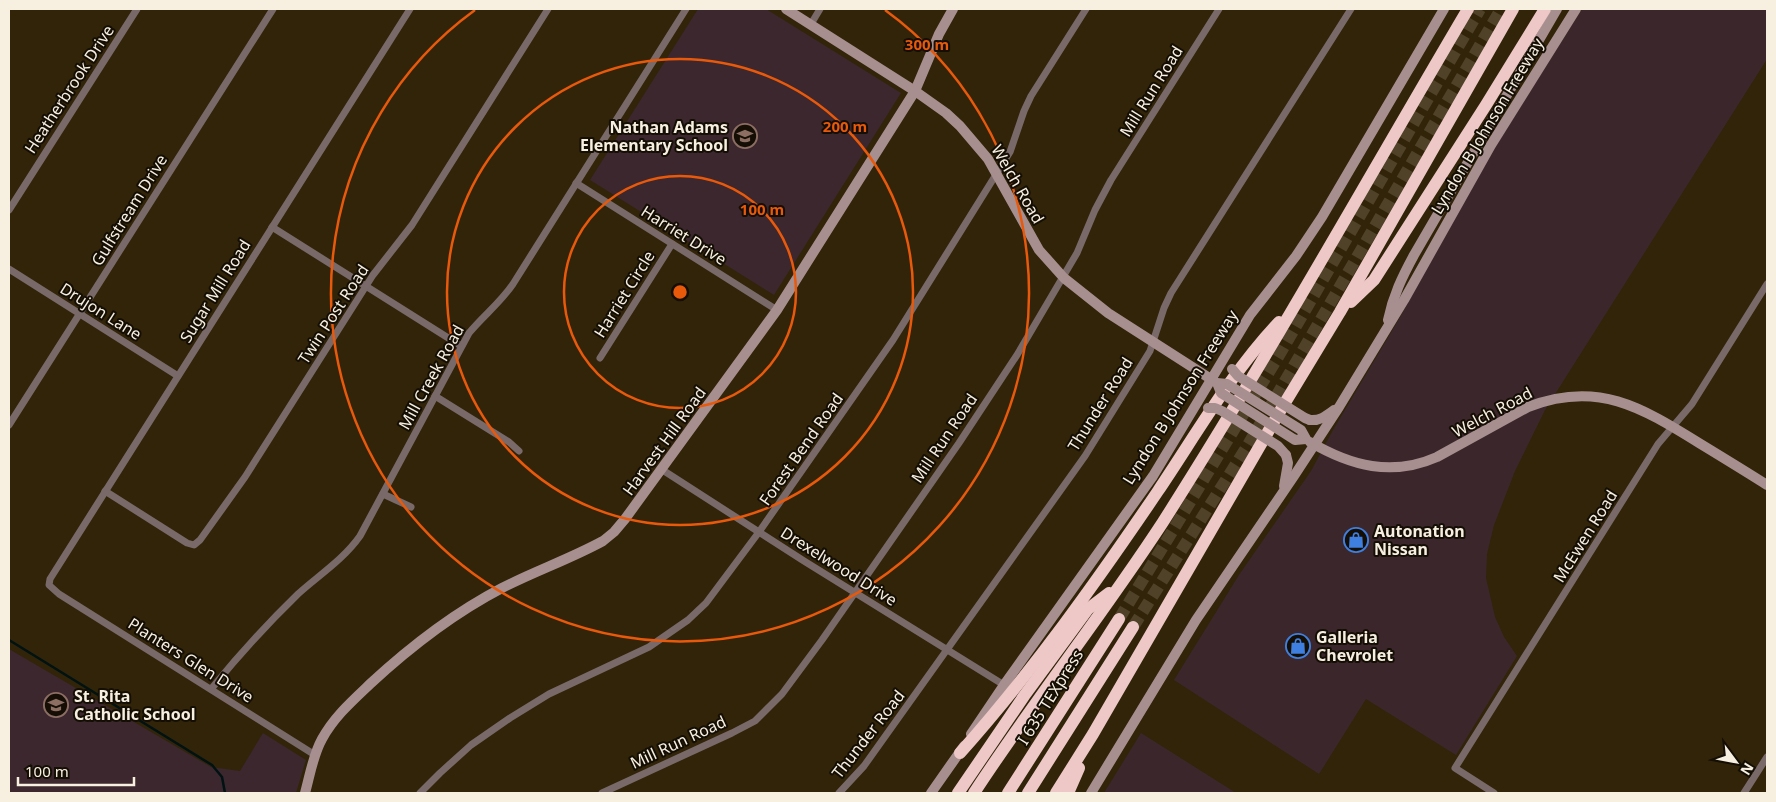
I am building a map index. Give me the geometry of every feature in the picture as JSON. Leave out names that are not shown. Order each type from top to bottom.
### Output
[{"type":"highway","points":[[974,793],[1008,740],[1161,524],[1213,442],[1295,306],[1468,9]]},
{"type":"highway","name":"Lyndon B Johnson Freeway","points":[[1056,793],[1093,734],[1340,312],[1513,9]]},
{"type":"highway","points":[[1340,312],[1374,280],[1548,9]]},
{"type":"highway","points":[[960,753],[996,713],[1113,558],[1204,418],[1256,346],[1295,306]]},
{"type":"highway","points":[[958,793],[1024,696],[1088,609],[1119,585]]},
{"type":"highway","name":"I 635 TEXpress","points":[[1008,793],[1119,619]]},
{"type":"highway","name":"I 635 TEXpress","points":[[1028,793],[1133,628]]},
{"type":"highway","points":[[1068,793],[1093,734]]},
{"type":"main road","name":"Welch Road","points":[[786,9],[915,91],[960,126],[988,159],[997,173],[1039,250],[1064,278],[1095,304],[1214,381],[1227,384],[1301,430],[1310,442],[1341,458],[1355,463],[1389,467],[1427,462],[1528,407],[1552,399],[1571,396],[1604,398],[1640,409],[1672,426],[1767,485]]},
{"type":"main road","name":"Harvest Hill Road","points":[[305,793],[315,755],[332,722],[352,700],[403,654],[477,602],[502,588],[603,541],[625,519],[777,310],[915,91],[939,34],[953,9]]},
{"type":"main road","name":"Lyndon B Johnson Freeway","points":[[931,793],[960,753],[1004,685],[1153,476],[1192,412],[1214,381],[1250,315],[1296,256],[1322,217],[1444,9]]},
{"type":"main road","points":[[1387,326],[1392,301],[1400,280],[1548,9]]},
{"type":"main road","name":"Lyndon B Johnson Freeway","points":[[1091,793],[1196,620],[1280,496],[1310,442],[1339,407],[1404,300],[1491,145],[1576,9]]},
{"type":"main road","points":[[1238,334],[1231,350],[1230,360],[1232,368],[1238,376],[1310,420],[1324,418],[1339,407]]},
{"type":"main road","points":[[1192,412],[1208,408],[1222,410],[1278,446],[1286,455],[1288,462],[1280,496]]},
{"type":"street","name":"Heatherbrook Drive","points":[[9,210],[137,9]]},
{"type":"street","name":"Gulfstream Drive","points":[[9,425],[273,9]]},
{"type":"street","name":"Sugar Mill Road","points":[[52,589],[49,585],[50,579],[410,9]]},
{"type":"street","name":"Twin Post Road","points":[[105,491],[187,543],[194,545],[207,532],[245,478],[373,275],[412,226],[548,9]]},
{"type":"street","name":"Mill Creek Road","points":[[212,688],[239,655],[299,593],[352,548],[383,494],[461,346],[478,322],[503,299],[686,9]]},
{"type":"street","points":[[811,24],[820,9]]},
{"type":"street","name":"Forest Bend Road","points":[[420,793],[471,745],[510,718],[549,694],[649,647],[688,620],[717,589],[873,371],[997,173],[1015,140],[1031,96],[1086,9]]},
{"type":"street","name":"Mill Run Road","points":[[602,793],[732,733],[762,715],[801,670],[959,443],[1017,355],[1064,278],[1111,180],[1219,9]]},
{"type":"street","name":"Thunder Road","points":[[839,793],[864,766],[1085,456],[1150,351],[1164,308],[1172,293],[1351,9]]},
{"type":"street","name":"Harriet Drive","points":[[576,183],[777,310]]},
{"type":"street","points":[[272,227],[461,346]]},
{"type":"street","name":"Harriet Circle","points":[[600,358],[672,244]]},
{"type":"street","name":"Drujon Lane","points":[[9,269],[178,376]]},
{"type":"street","name":"McEwen Road","points":[[1494,793],[1455,768],[1658,444],[1692,404],[1767,284]]},
{"type":"street","points":[[435,396],[509,442],[519,451]]},
{"type":"street","name":"Drexelwood Drive","points":[[661,469],[1004,685]]},
{"type":"street","points":[[383,494],[411,508]]},
{"type":"street","name":"Planters Glen Drive","points":[[52,589],[212,688],[315,755]]},
{"type":"street","points":[[1744,793],[1767,757]]},
{"type":"shaded area","name":"Nathan Adams Elementary School","points":[[698,9],[766,9],[901,93],[774,295],[590,180]]},
{"type":"shaded area","points":[[1582,9],[1767,9],[1767,59],[1545,410],[1515,471],[1494,525],[1487,554],[1486,578],[1495,617],[1504,637],[1517,656],[1456,755],[1366,699],[1319,774],[1174,680],[1239,575],[1311,471],[1333,430],[1399,319],[1488,158]]},
{"type":"shaded area","name":"St. Rita Catholic School","points":[[9,649],[211,767],[240,771],[263,733],[306,760],[296,793],[9,793]]},
{"type":"shaded area","points":[[1141,733],[1236,793],[1104,793]]},
{"type":"waterway","points":[[9,640],[212,765],[222,777],[225,793]]},
{"type":"tunnel","points":[[1119,619],[1278,357],[1480,9]]},
{"type":"tunnel","points":[[1133,627],[1248,445],[1501,9]]},
{"type":"place","name":"Nathan Adams Elementary School","points":[[745,136]]},
{"type":"place","name":"Autonation Nissan","points":[[1356,540]]},
{"type":"place","name":"Galleria Chevrolet","points":[[1298,646]]},
{"type":"place","name":"St. Rita Catholic School","points":[[56,705]]}]
